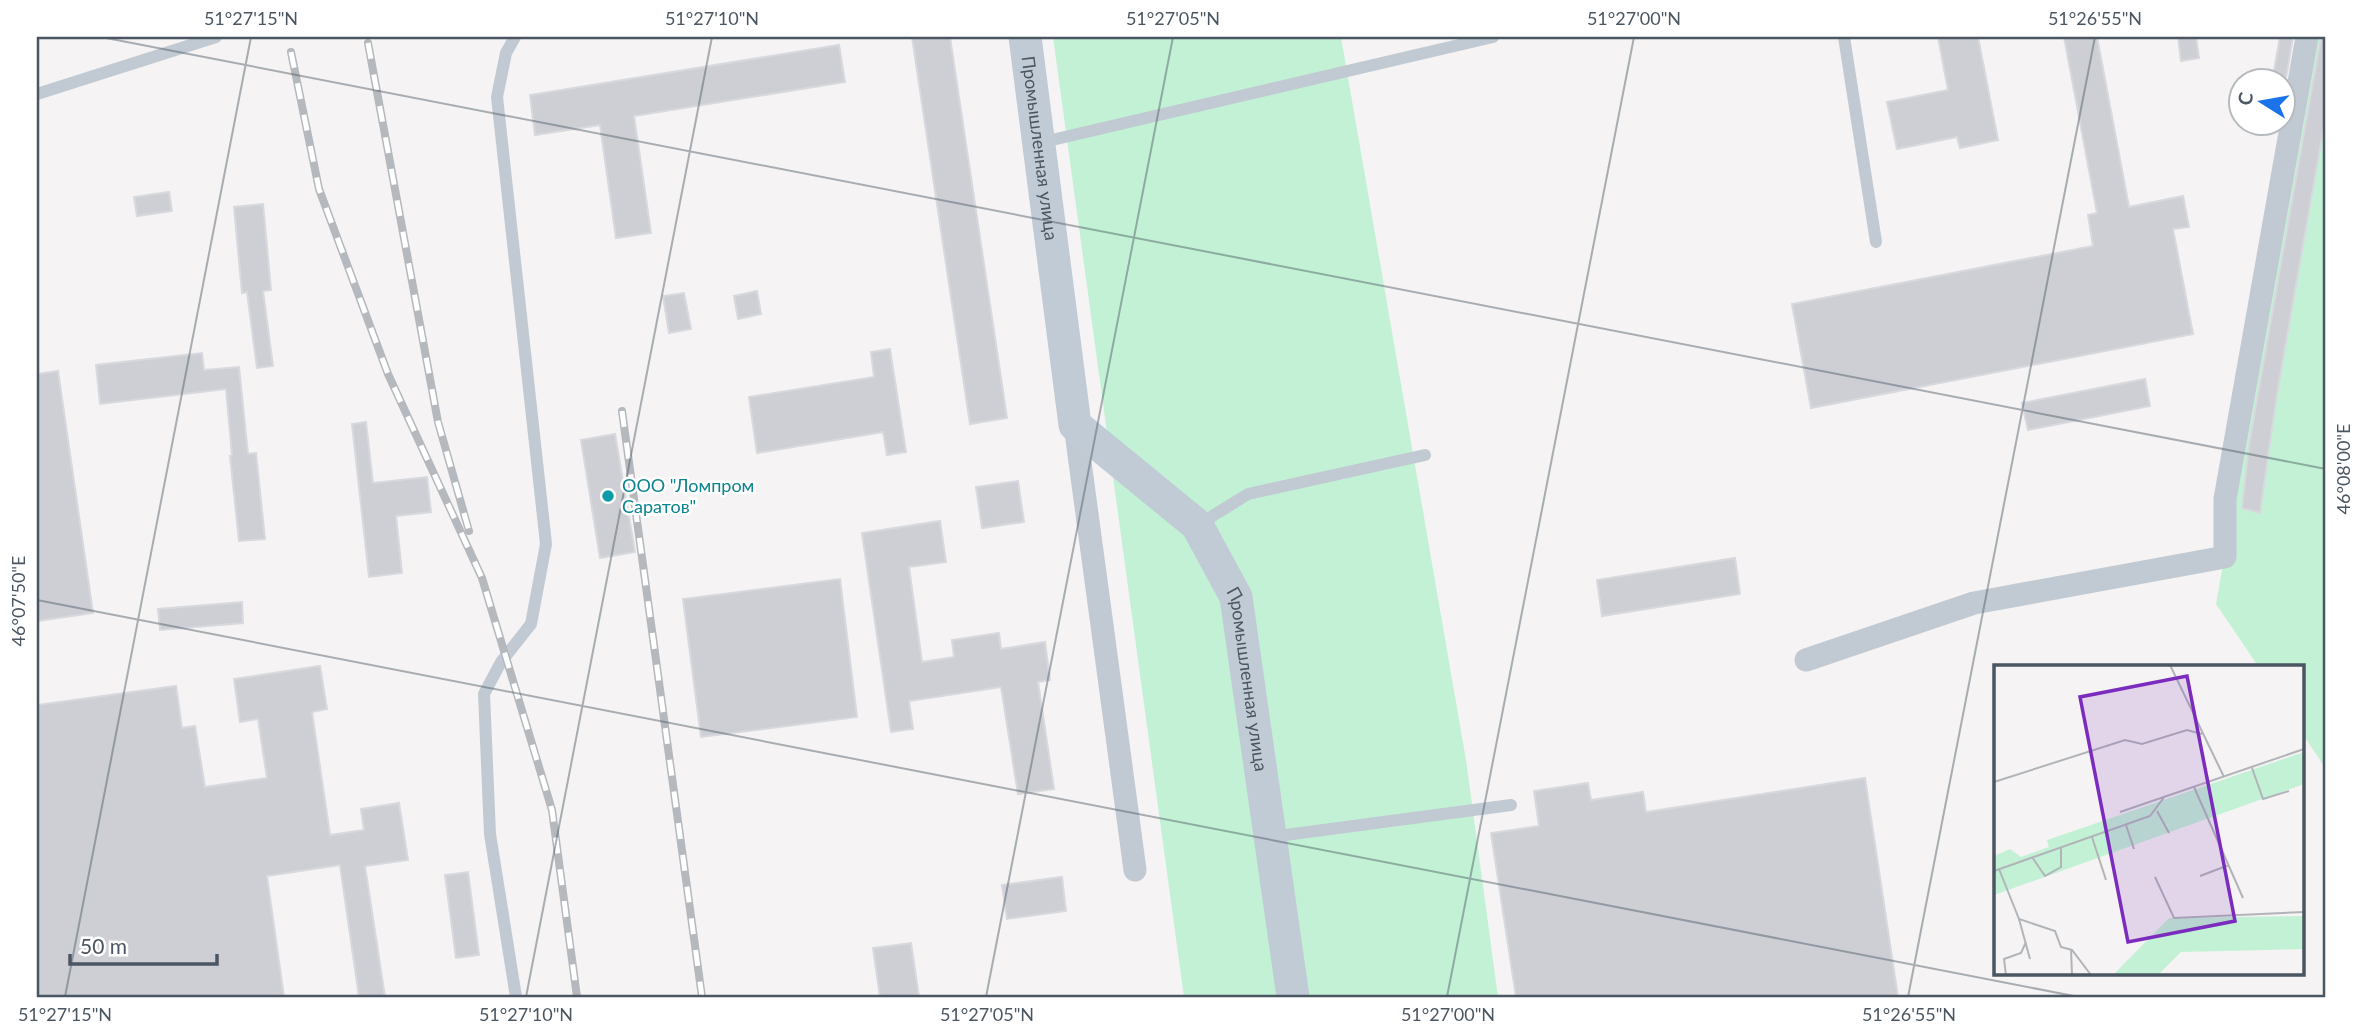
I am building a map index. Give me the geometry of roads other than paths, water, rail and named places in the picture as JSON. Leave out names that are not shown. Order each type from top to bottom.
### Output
[{"type":"street","name":"Промышленная улица","points":[[1025,37],[1135,870]]},
{"type":"street","points":[[1806,660],[1974,603],[2225,557],[2225,499],[2307,37]]},
{"type":"street","name":"Промышленная улица","points":[[1075,425],[1197,525],[1236,597],[1293,997]]},
{"type":"lane","points":[[37,94],[216,37]]},
{"type":"lane","points":[[515,37],[506,53],[498,97],[546,544],[531,624],[501,662],[484,694],[489,834],[516,997]]},
{"type":"lane","points":[[1039,143],[1493,37]]},
{"type":"lane","points":[[1844,37],[1876,242]]},
{"type":"lane","points":[[1197,525],[1248,494],[1425,455]]},
{"type":"lane","points":[[1270,837],[1511,805]]},
{"type":"railway","points":[[368,43],[438,422],[469,531]]},
{"type":"railway","points":[[291,52],[319,189],[388,374],[482,578],[552,810],[577,997]]},
{"type":"railway","points":[[622,411],[702,997]]},
{"type":"place","name":"ООО \"Ломпром Саратов\"","points":[[608,496]]}]
